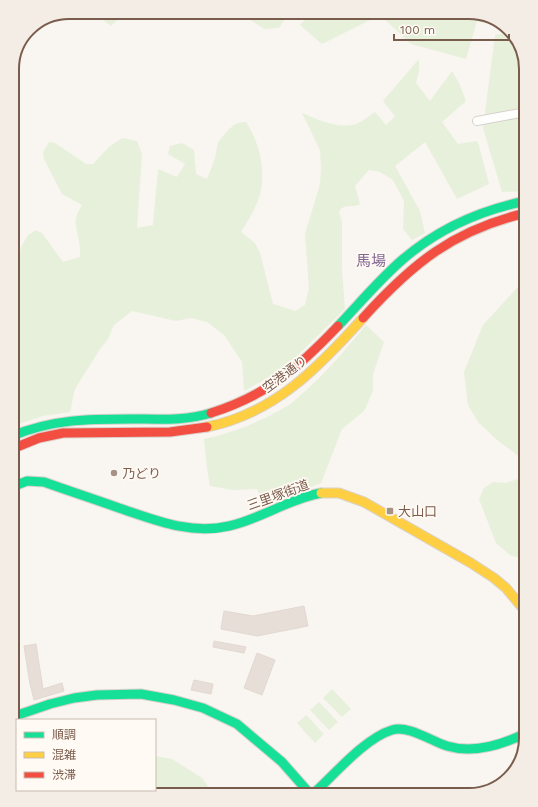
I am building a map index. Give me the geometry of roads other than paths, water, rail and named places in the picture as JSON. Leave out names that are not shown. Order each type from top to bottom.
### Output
[{"type":"main road","name":"空港通り","points":[[19,433],[31,428],[58,421],[88,419],[173,419],[195,417],[220,410],[250,398],[282,380],[296,368],[387,275],[416,250],[442,232],[479,214],[501,206],[519,203]]},
{"type":"main road","name":"空港通り","points":[[19,446],[32,440],[60,433],[82,431],[192,430],[222,424],[259,408],[275,400],[320,364],[392,286],[418,262],[434,250],[448,241],[486,224],[519,215]]},
{"type":"main road","name":"三里塚街道","points":[[19,484],[27,481],[44,482],[169,525],[189,529],[213,529],[238,524],[310,495],[336,492],[364,502],[471,563],[506,588],[519,604]]},
{"type":"main road","points":[[19,715],[50,704],[74,698],[97,695],[141,694],[174,700],[203,708],[237,724],[282,762],[305,788]]},
{"type":"main road","points":[[319,788],[373,739],[392,730],[411,732],[447,746],[462,749],[492,747],[519,736]]},
{"type":"street","points":[[477,121],[519,113]]},
{"type":"place","name":"乃どり","points":[[114,473]]},
{"type":"place","name":"大山口","points":[[390,511]]},
{"type":"district","name":"馬場","points":[[371,261]]}]
